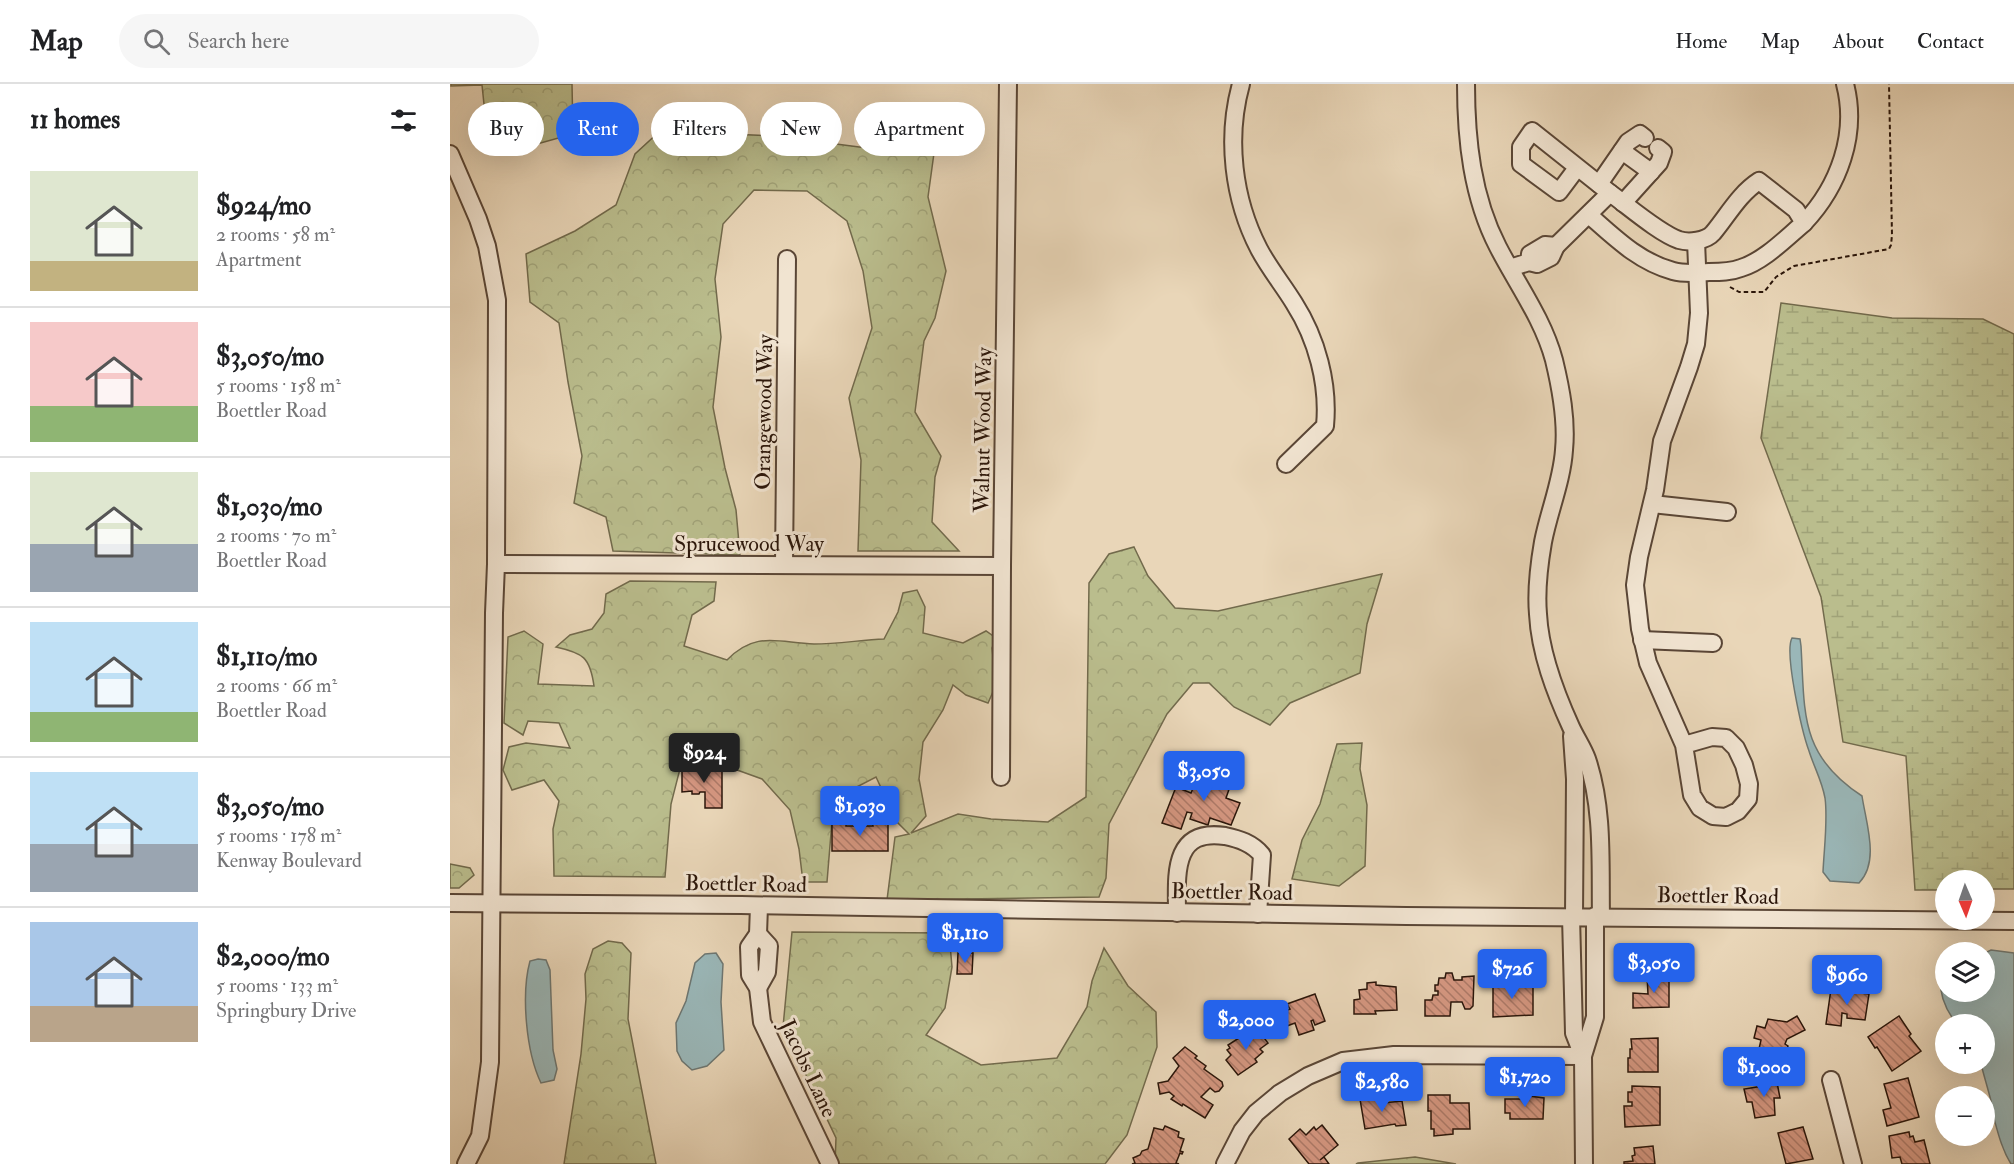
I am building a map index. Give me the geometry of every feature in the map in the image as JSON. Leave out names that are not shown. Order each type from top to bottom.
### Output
[{"type":"street","name":"Walnut Wood Way","points":[[1001,777],[1008,84]]},
{"type":"street","points":[[1240,84],[1234,106],[1233,143],[1236,185],[1259,249],[1295,305],[1311,335],[1327,405],[1325,426],[1286,464]]},
{"type":"street","points":[[1466,84],[1466,115],[1471,160],[1480,202],[1497,245],[1533,309],[1553,358],[1563,404],[1564,450],[1543,542],[1538,615],[1555,689],[1587,759],[1598,814],[1600,838],[1595,1017],[1583,1056],[1584,1164]]},
{"type":"street","points":[[1589,215],[1614,238],[1644,259],[1674,272],[1722,272],[1742,268],[1773,250],[1804,222],[1819,207],[1833,184],[1844,153],[1850,123],[1845,84]]},
{"type":"street","points":[[1510,268],[1529,262],[1537,264],[1551,257],[1556,246],[1611,193],[1651,172],[1659,163],[1663,152],[1640,134],[1628,142],[1622,150],[1611,193]]},
{"type":"street","points":[[1622,150],[1651,172]]},
{"type":"street","points":[[450,154],[487,246],[497,300],[490,1062],[480,1136],[466,1164]]},
{"type":"street","points":[[1577,168],[1646,220],[1678,240],[1690,242],[1711,236],[1748,188],[1758,181],[1796,210],[1804,222]]},
{"type":"street","points":[[1684,745],[1712,737],[1726,738],[1736,748],[1749,784],[1748,799],[1738,811],[1726,817],[1713,816],[1700,808],[1692,795],[1684,745],[1648,663],[1640,629],[1635,585],[1662,441],[1696,344],[1699,313],[1696,241]]},
{"type":"street","name":"Orangewood Way","points":[[784,565],[788,259]]},
{"type":"street","points":[[1652,504],[1727,512]]},
{"type":"street","name":"Sprucewood Way","points":[[496,564],[1002,566]]},
{"type":"street","points":[[1642,640],[1713,643]]},
{"type":"street","points":[[1571,726],[1575,779],[1574,1033],[1583,1056]]},
{"type":"street","points":[[1177,913],[1178,864],[1186,847],[1198,838],[1216,835],[1246,842],[1262,855],[1258,914]]},
{"type":"street","name":"Boettler Road","points":[[450,903],[2014,921]]},
{"type":"street","name":"Jacobs Lane","points":[[759,906],[758,934],[769,946],[767,972],[758,988],[762,1022],[830,1164]]},
{"type":"street","points":[[1225,1164],[1242,1131],[1256,1113],[1280,1093],[1308,1076],[1343,1061],[1394,1055],[1583,1056]]},
{"type":"street","points":[[1831,1080],[1852,1164]]},
{"type":"path","points":[[1722,272],[1727,285],[1739,292],[1764,292],[1776,277],[1794,266],[1889,249],[1892,236],[1889,84]]},
{"type":"green space","points":[[451,84],[572,84],[572,102],[556,102],[556,139],[544,142],[544,102],[484,102],[482,85],[451,86]]},
{"type":"green space","points":[[748,135],[760,135],[760,156],[842,156],[842,145],[854,146],[854,156],[934,156],[928,197],[946,271],[935,318],[924,341],[915,412],[941,456],[935,477],[932,522],[959,551],[858,551],[861,460],[849,398],[872,328],[863,271],[847,221],[807,191],[754,190],[723,224],[715,279],[721,337],[713,407],[736,510],[740,555],[613,551],[606,517],[574,503],[582,456],[559,323],[530,302],[526,254],[575,231],[616,205],[634,156],[639,156],[639,150],[651,139],[651,156],[748,156]]},
{"type":"green space","points":[[1781,303],[1892,318],[1983,319],[2014,334],[2014,889],[1995,889],[1995,870],[1935,870],[1935,890],[1915,890],[1906,756],[1843,742],[1821,597],[1761,438]]},
{"type":"green space","points":[[1134,547],[1148,576],[1175,608],[1218,611],[1382,574],[1367,624],[1360,673],[1290,703],[1270,725],[1234,707],[1209,683],[1193,683],[1167,714],[1109,824],[1106,878],[1099,897],[887,900],[895,837],[909,834],[897,822],[876,777],[841,795],[832,821],[827,882],[803,882],[799,849],[790,810],[762,779],[726,766],[706,763],[684,753],[671,804],[665,877],[554,876],[553,829],[559,801],[544,780],[512,790],[503,770],[509,747],[526,743],[570,748],[559,723],[528,721],[523,735],[504,723],[508,637],[524,631],[543,644],[538,684],[594,686],[590,669],[584,658],[579,654],[556,647],[570,635],[592,629],[604,613],[606,594],[630,581],[716,582],[714,601],[692,615],[684,646],[727,660],[738,651],[758,641],[814,644],[884,639],[898,612],[903,593],[917,590],[925,607],[923,633],[963,643],[986,631],[996,638],[992,648],[996,685],[988,703],[966,695],[953,685],[943,710],[923,742],[919,779],[926,816],[911,833],[958,814],[991,819],[1048,822],[1086,797],[1089,583],[1109,554]]},
{"type":"green space","points":[[1362,743],[1360,769],[1367,805],[1365,866],[1339,886],[1292,879],[1302,840],[1320,804],[1337,744]]},
{"type":"green space","points":[[450,864],[470,868],[474,875],[459,888],[450,888]]},
{"type":"green space","points":[[792,932],[949,933],[952,967],[945,1008],[926,1035],[981,1065],[1057,1058],[1087,1007],[1092,981],[1104,948],[1128,986],[1156,1012],[1157,1047],[1127,1135],[1105,1164],[835,1164],[836,1138],[783,1027]]},
{"type":"green space","points":[[608,941],[622,943],[631,953],[628,1019],[656,1164],[564,1164],[581,1054],[586,999],[585,974],[593,949]]},
{"type":"green space","points":[[1415,1157],[1456,1164],[1356,1164],[1358,1163]]},
{"type":"water","points":[[1792,638],[1800,639],[1805,712],[1816,748],[1826,765],[1841,781],[1862,796],[1870,853],[1869,864],[1859,883],[1830,881],[1823,872],[1825,798],[1798,711],[1790,659]]},
{"type":"water","points":[[1995,951],[2014,953],[2014,1164],[2011,1164],[2003,1149],[1995,1123],[1995,1086],[1987,1086],[1984,1074],[1995,1074],[1995,1014],[1950,1014],[1944,1002],[1995,1002]]},
{"type":"water","points":[[716,953],[723,964],[721,1002],[724,1050],[707,1066],[692,1070],[682,1061],[677,1051],[676,1023],[686,1001],[695,963],[705,954]]},
{"type":"water","points":[[546,960],[550,970],[553,1050],[557,1069],[554,1080],[541,1083],[532,1056],[526,1023],[527,974],[530,961]]},
{"type":"building","points":[[692,763],[706,763],[706,771],[722,771],[722,808],[705,808],[705,792],[692,794],[692,791],[682,792],[682,768],[692,768]]},
{"type":"building","points":[[1213,767],[1234,775],[1226,798],[1240,803],[1231,825],[1210,818],[1208,825],[1190,819],[1192,813],[1187,812],[1181,829],[1162,823],[1176,787],[1191,793],[1194,786],[1204,790]]},
{"type":"building","points":[[888,820],[888,851],[832,851],[832,821],[846,821],[846,826],[873,826],[872,821]]},
{"type":"building","points":[[958,953],[973,953],[972,974],[957,974]]},
{"type":"building","points":[[1446,973],[1452,973],[1454,980],[1474,976],[1473,1006],[1465,1009],[1462,1002],[1451,1002],[1450,1016],[1425,1016],[1425,1000],[1432,1000],[1433,995],[1438,995],[1435,985],[1438,985],[1439,978],[1445,978]]},
{"type":"building","points":[[1647,975],[1669,976],[1669,1007],[1633,1008],[1633,993],[1648,994]]},
{"type":"building","points":[[1503,981],[1514,981],[1514,987],[1533,987],[1533,1015],[1493,1017],[1493,983],[1503,983]]},
{"type":"building","points":[[1376,982],[1376,985],[1396,987],[1397,1010],[1375,1011],[1376,1014],[1354,1014],[1354,1000],[1360,999],[1359,990],[1367,989],[1367,983]]},
{"type":"building","points":[[1831,989],[1862,990],[1862,993],[1869,994],[1865,1020],[1847,1018],[1847,1014],[1842,1013],[1841,1026],[1826,1024]]},
{"type":"building","points":[[1315,994],[1325,1021],[1315,1025],[1313,1020],[1311,1021],[1314,1030],[1299,1035],[1295,1023],[1287,1026],[1282,1012],[1290,1009],[1287,1004]]},
{"type":"building","points":[[1797,1016],[1805,1030],[1787,1039],[1785,1044],[1788,1046],[1779,1065],[1757,1058],[1761,1040],[1754,1038],[1757,1026],[1765,1028],[1768,1019],[1787,1022]]},
{"type":"building","points":[[1899,1016],[1911,1034],[1909,1036],[1921,1051],[1892,1071],[1868,1037]]},
{"type":"building","points":[[1256,1027],[1268,1043],[1260,1049],[1263,1052],[1255,1059],[1257,1062],[1238,1075],[1226,1060],[1231,1055],[1227,1050],[1230,1048],[1228,1045]]},
{"type":"building","points":[[1658,1038],[1658,1072],[1628,1072],[1628,1058],[1630,1058],[1630,1049],[1632,1049],[1631,1039]]},
{"type":"building","points":[[1185,1047],[1206,1066],[1204,1069],[1222,1082],[1223,1086],[1219,1091],[1215,1092],[1210,1088],[1201,1097],[1213,1105],[1205,1118],[1171,1099],[1174,1096],[1169,1092],[1160,1094],[1158,1083],[1168,1081],[1179,1066],[1173,1058]]},
{"type":"building","points":[[1776,1077],[1780,1098],[1774,1098],[1775,1115],[1755,1118],[1752,1102],[1747,1102],[1744,1089],[1763,1086],[1762,1079]]},
{"type":"building","points":[[1908,1078],[1919,1117],[1887,1126],[1883,1110],[1891,1108],[1884,1084]]},
{"type":"building","points":[[1632,1086],[1660,1087],[1660,1125],[1625,1127],[1624,1106],[1632,1106],[1632,1102],[1628,1102],[1628,1092],[1632,1092]]},
{"type":"building","points":[[1428,1095],[1450,1095],[1450,1103],[1469,1103],[1470,1129],[1453,1129],[1453,1134],[1434,1136],[1434,1129],[1431,1129],[1431,1111],[1428,1111]]},
{"type":"building","points":[[1378,1096],[1383,1103],[1402,1101],[1406,1125],[1396,1126],[1395,1124],[1365,1129],[1360,1099]]},
{"type":"building","points":[[1529,1096],[1544,1098],[1543,1119],[1510,1119],[1510,1113],[1505,1113],[1505,1099],[1522,1099]]},
{"type":"building","points":[[1322,1125],[1338,1145],[1320,1160],[1324,1157],[1329,1164],[1309,1164],[1289,1139],[1300,1129],[1306,1135],[1314,1127],[1316,1130]]},
{"type":"building","points":[[1165,1126],[1179,1132],[1178,1137],[1184,1139],[1180,1151],[1183,1152],[1180,1153],[1176,1163],[1179,1164],[1132,1164],[1135,1163],[1133,1158],[1148,1149],[1154,1128],[1163,1130]]},
{"type":"building","points":[[1803,1127],[1813,1159],[1786,1164],[1778,1133]]},
{"type":"building","points":[[1909,1132],[1915,1142],[1924,1140],[1930,1164],[1902,1164],[1900,1157],[1892,1158],[1889,1136]]},
{"type":"building","points":[[1653,1146],[1655,1164],[1624,1164],[1624,1162],[1633,1161],[1634,1148]]}]
